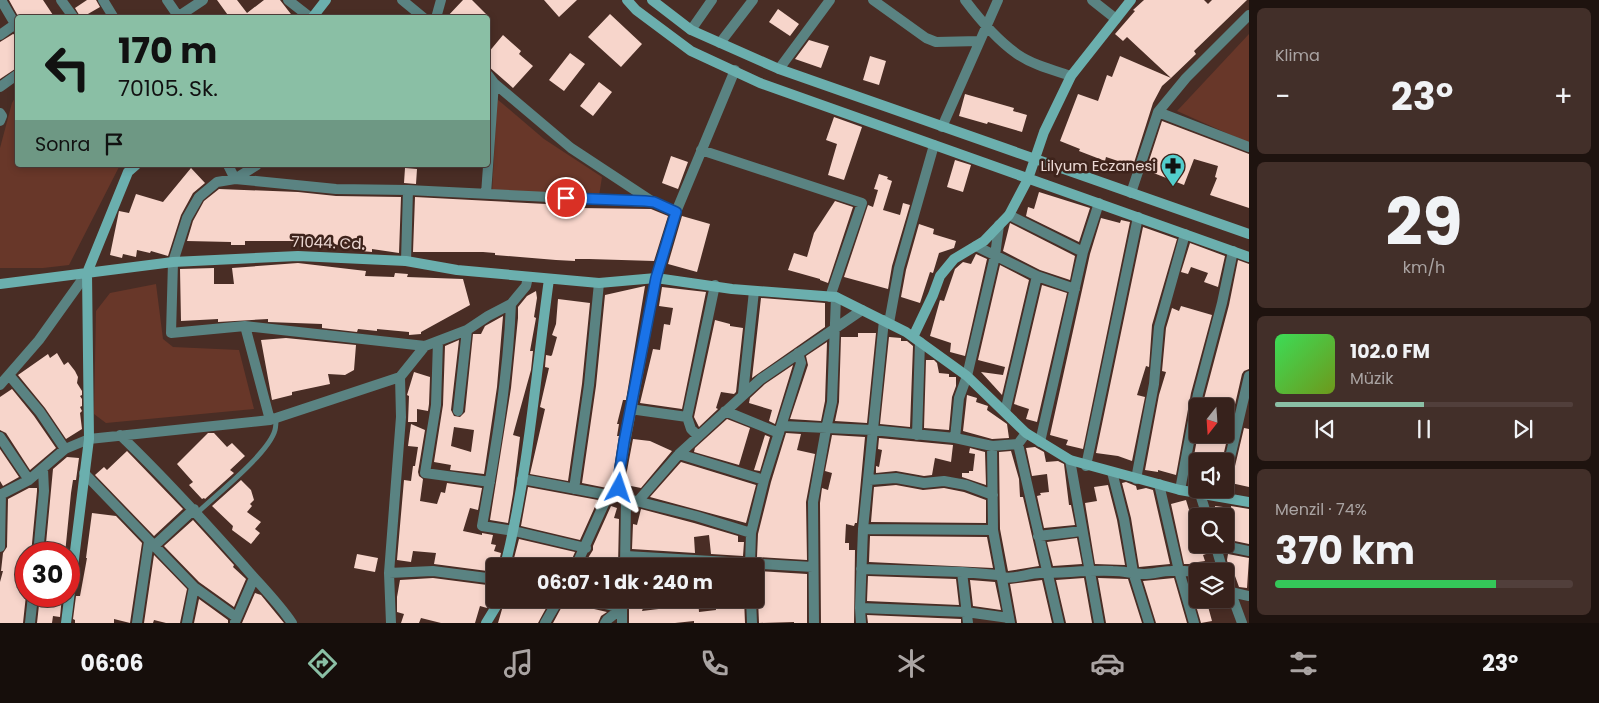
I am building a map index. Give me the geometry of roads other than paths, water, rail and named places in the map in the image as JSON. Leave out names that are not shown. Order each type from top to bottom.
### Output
[{"type":"street","points":[[1,0],[15,25]]},
{"type":"street","points":[[61,0],[72,15]]},
{"type":"street","points":[[103,0],[112,15]]},
{"type":"street","points":[[167,0],[176,15]]},
{"type":"street","points":[[180,15],[203,0]]},
{"type":"street","points":[[288,0],[307,15]]},
{"type":"street","points":[[314,15],[326,0]]},
{"type":"street","points":[[402,0],[420,15]]},
{"type":"street","points":[[437,15],[441,0]]},
{"type":"street","points":[[627,0],[636,10],[690,51],[760,83],[1249,257]]},
{"type":"street","points":[[652,0],[691,30],[779,69],[1249,234]]},
{"type":"street","points":[[691,30],[712,0]]},
{"type":"street","points":[[720,43],[753,0]]},
{"type":"street","points":[[779,69],[830,0]]},
{"type":"street","points":[[874,0],[926,38],[936,42],[979,41]]},
{"type":"street","points":[[965,0],[986,27],[1017,54],[1038,65],[1072,76]]},
{"type":"street","points":[[942,126],[998,0]]},
{"type":"street","points":[[1092,0],[1116,19]]},
{"type":"street","points":[[917,435],[916,339],[940,276],[954,259],[984,241],[1009,215],[1028,179],[1044,132],[1072,76],[1131,0]]},
{"type":"street","points":[[1130,193],[1158,112],[1186,78],[1249,15]]},
{"type":"street","points":[[0,35],[15,28]]},
{"type":"street","points":[[625,558],[626,500],[619,488],[619,475],[656,278],[676,212],[734,70]]},
{"type":"street","points":[[0,87],[15,76]]},
{"type":"street","points":[[490,79],[571,148],[654,202],[676,212]]},
{"type":"street","points":[[1158,112],[1249,147]]},
{"type":"street","points":[[0,113],[2,116],[0,121]]},
{"type":"street","points":[[861,623],[863,528],[872,430],[886,321],[934,145]]},
{"type":"street","points":[[701,150],[862,203],[833,297],[835,328],[832,402],[813,502],[814,623]]},
{"type":"street","points":[[0,385],[39,340],[87,273],[128,172],[134,167]]},
{"type":"street","points":[[229,167],[236,179]]},
{"type":"street","points":[[236,179],[254,167]]},
{"type":"street","points":[[486,194],[487,167]]},
{"type":"street","points":[[528,277],[526,286],[511,304],[467,330],[425,346],[245,326],[171,333],[173,262],[187,218],[199,197],[217,182],[236,179],[336,189],[408,190],[654,202]]},
{"type":"street","points":[[406,261],[408,190]]},
{"type":"street","points":[[1040,442],[1083,252],[1099,203]]},
{"type":"street","points":[[1009,215],[1083,252]]},
{"type":"street","points":[[1086,466],[1138,217]]},
{"type":"street","points":[[955,438],[959,398],[967,376],[995,256],[999,225]]},
{"type":"street","points":[[1136,479],[1154,384],[1159,327],[1185,234]]},
{"type":"street","points":[[976,246],[1037,276],[1075,289]]},
{"type":"street","points":[[1180,490],[1198,394],[1233,251]]},
{"type":"street","name":"71044. Cd.","points":[[0,284],[173,262],[298,256],[406,261],[456,270],[549,280],[599,283],[656,278],[754,291],[833,297]]},
{"type":"street","points":[[66,623],[89,439],[87,273]]},
{"type":"street","points":[[1005,412],[1037,276]]},
{"type":"street","points":[[506,558],[514,531],[522,479],[549,280]]},
{"type":"street","points":[[574,488],[589,385],[599,283]]},
{"type":"street","points":[[698,436],[691,429],[687,417],[715,285]]},
{"type":"street","points":[[743,394],[754,291]]},
{"type":"street","points":[[833,297],[886,321],[916,339],[967,376],[1026,433],[1070,460],[1086,466],[1189,492]]},
{"type":"street","points":[[511,304],[509,341],[490,482],[482,526],[514,531],[586,548]]},
{"type":"street","points":[[638,501],[679,454],[743,394],[761,379],[862,310]]},
{"type":"street","points":[[245,326],[273,418]]},
{"type":"street","points":[[458,411],[467,330]]},
{"type":"street","points":[[438,341],[436,404],[425,473],[490,482]]},
{"type":"street","points":[[0,547],[0,494],[29,480],[65,449],[89,439],[273,418],[400,377],[425,346]]},
{"type":"street","points":[[750,558],[751,533],[764,480],[801,363],[798,353]]},
{"type":"street","points":[[9,375],[40,412],[65,449]]},
{"type":"street","points":[[1232,453],[1249,376]]},
{"type":"street","points":[[391,623],[389,573],[401,417],[400,377]]},
{"type":"street","points":[[630,409],[687,417]]},
{"type":"street","points":[[725,411],[780,430],[872,430],[955,438],[992,446],[1018,444]]},
{"type":"street","points":[[1026,433],[1018,444],[1059,623]]},
{"type":"street","points":[[120,435],[195,511],[254,578],[278,602],[292,623]]},
{"type":"street","points":[[0,436],[29,480]]},
{"type":"street","points":[[860,608],[1009,620],[993,530],[992,446]]},
{"type":"street","points":[[679,454],[764,480]]},
{"type":"street","points":[[1070,460],[1099,623]]},
{"type":"street","points":[[39,542],[44,491],[43,469]]},
{"type":"street","points":[[1112,472],[1124,519],[1133,572],[1150,623]]},
{"type":"street","points":[[84,473],[194,587],[235,620],[254,578]]},
{"type":"street","points":[[868,480],[896,478],[924,483],[944,481],[966,485],[994,495]]},
{"type":"street","points":[[522,479],[608,495]]},
{"type":"street","points":[[1159,484],[1179,571],[1194,623]]},
{"type":"street","points":[[580,558],[608,495],[619,488]]},
{"type":"street","points":[[1234,498],[1249,502]]},
{"type":"street","points":[[626,500],[638,501],[696,516],[751,533]]},
{"type":"street","points":[[137,623],[152,544],[195,511]]},
{"type":"street","points":[[863,528],[993,530]]},
{"type":"street","points":[[1038,536],[1082,531]]},
{"type":"street","points":[[1234,548],[1249,551]]},
{"type":"street","points":[[764,565],[813,567]]},
{"type":"street","points":[[861,569],[962,572],[1010,578],[1040,573],[1090,570],[1143,574],[1179,571],[1189,573]]},
{"type":"street","points":[[389,573],[433,571],[486,578]]},
{"type":"street","points":[[962,572],[967,618]]},
{"type":"street","points":[[187,623],[194,587]]},
{"type":"street","points":[[1234,593],[1249,596]]},
{"type":"street","points":[[1233,623],[1240,618],[1234,601]]},
{"type":"street","points":[[30,623],[32,607]]},
{"type":"street","points":[[486,623],[495,608]]},
{"type":"street","points":[[545,623],[554,608]]},
{"type":"street","points":[[605,623],[618,608]]},
{"type":"street","points":[[622,608],[622,623]]},
{"type":"street","points":[[752,608],[752,623]]},
{"type":"lane","points":[[195,511],[262,453],[276,429],[273,418]]},
{"type":"place","name":"Lilyum Eczanesi","points":[[1173,187]]}]
